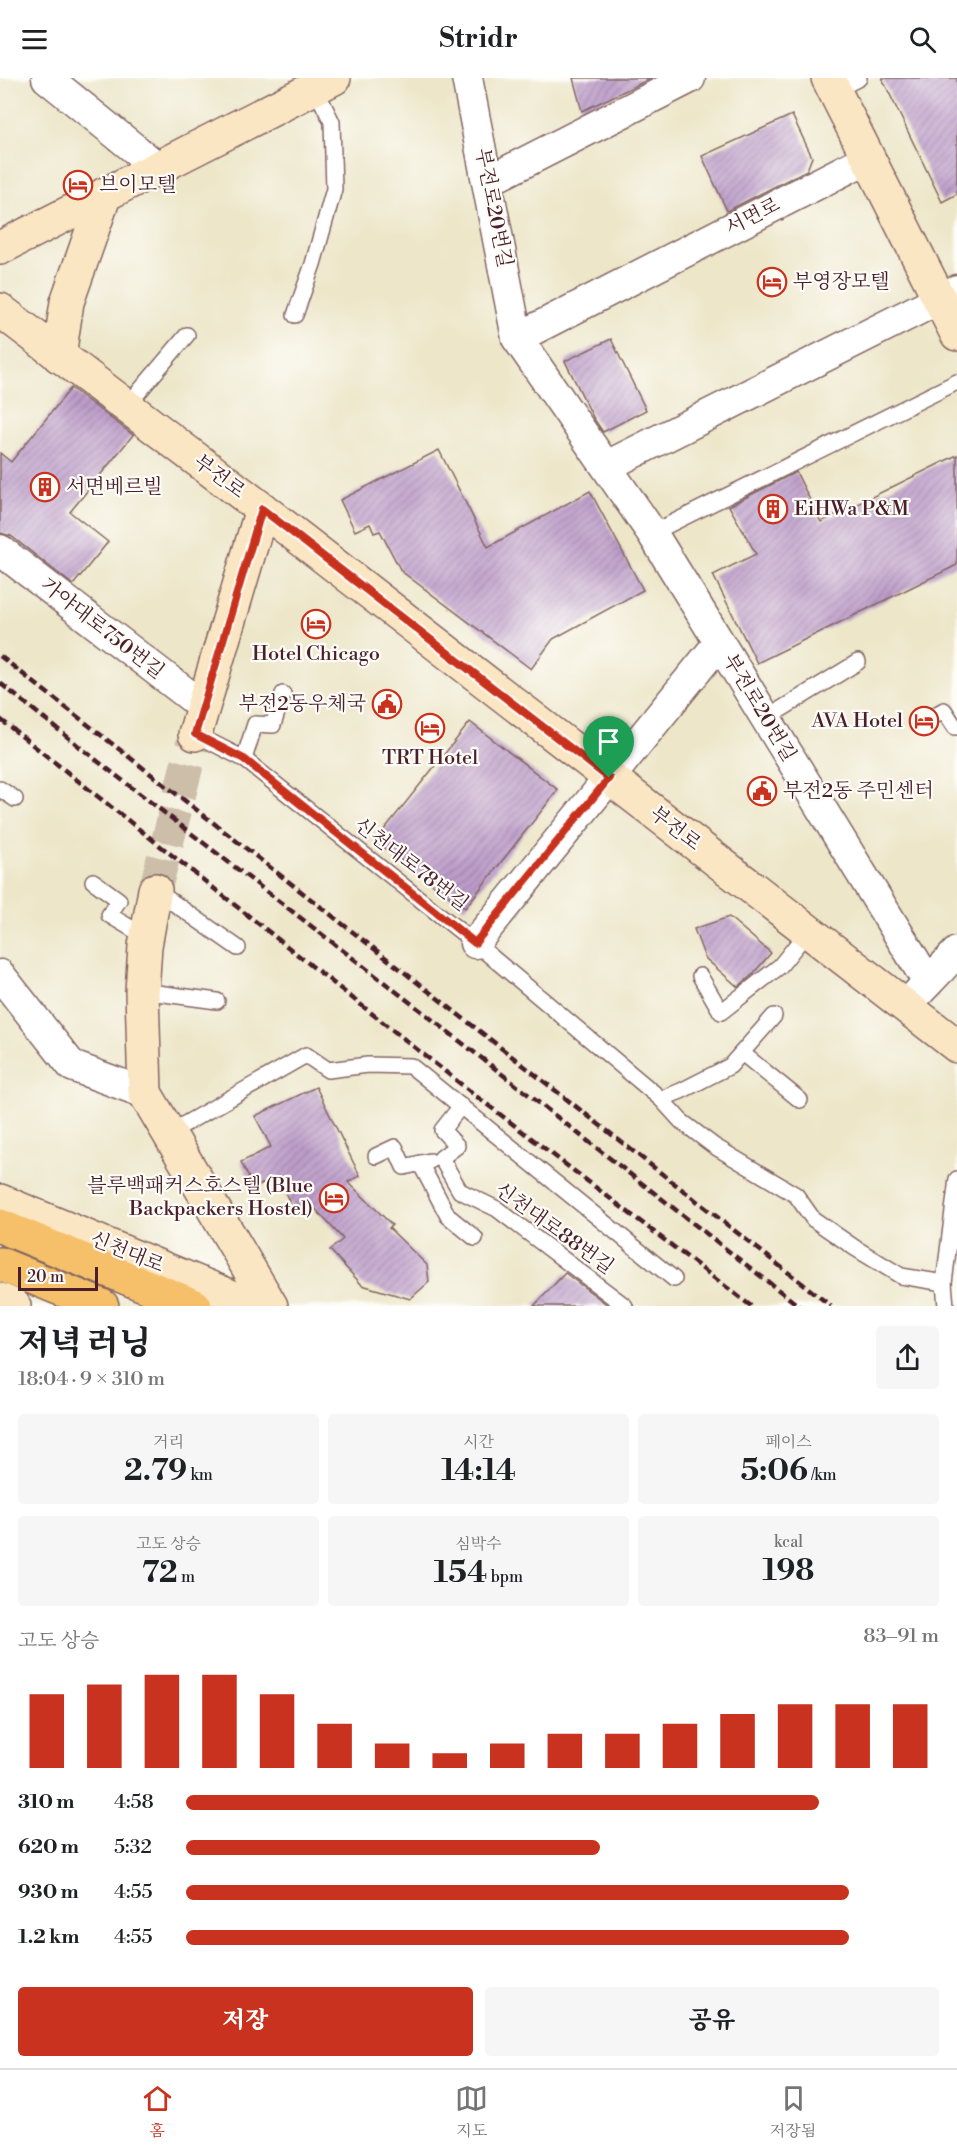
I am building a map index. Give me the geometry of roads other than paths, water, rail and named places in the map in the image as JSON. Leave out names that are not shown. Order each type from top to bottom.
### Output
[{"type":"highway","points":[[0,1226],[195,1306]]},
{"type":"highway","points":[[0,1264],[102,1306]]},
{"type":"main road","points":[[840,82],[868,158],[948,294],[957,334]]},
{"type":"main road","points":[[0,248],[324,83]]},
{"type":"main road","points":[[59,356],[67,302],[105,194]]},
{"type":"main road","name":"부전로","points":[[0,310],[262,509],[957,1046]]},
{"type":"main road","points":[[200,720],[262,509]]},
{"type":"main road","points":[[154,891],[146,937],[142,991],[145,1093],[272,1306]]},
{"type":"main road","name":"신천대로","points":[[0,1201],[254,1306]]},
{"type":"main road","points":[[0,1300],[14,1306]]},
{"type":"street","points":[[47,78],[157,167]]},
{"type":"street","name":"부전로20번길","points":[[467,78],[517,338],[652,533],[928,982]]},
{"type":"street","points":[[488,181],[690,78]]},
{"type":"street","name":"서면로","points":[[517,338],[868,158]]},
{"type":"street","points":[[607,466],[948,294]]},
{"type":"street","name":"가야대로750번길","points":[[0,550],[200,720]]},
{"type":"street","points":[[475,943],[719,643]]},
{"type":"street","points":[[905,1006],[957,952]]},
{"type":"street","points":[[0,975],[72,1066],[145,1093]]},
{"type":"lane","points":[[295,315],[313,264],[334,189],[332,122],[324,83]]},
{"type":"lane","points":[[126,407],[187,335]]},
{"type":"lane","points":[[652,533],[957,382]]},
{"type":"lane","points":[[765,719],[858,662]]},
{"type":"lane","points":[[244,759],[255,724],[273,725],[283,694]]},
{"type":"lane","points":[[924,721],[944,710],[956,728]]},
{"type":"lane","name":"신천대로78번길","points":[[200,720],[244,759],[475,943],[661,1099],[681,1121],[714,1146],[796,1195],[813,1219],[901,1276],[944,1283]]},
{"type":"lane","points":[[0,789],[15,799]]},
{"type":"lane","points":[[93,881],[119,900],[109,915],[146,937]]},
{"type":"lane","points":[[154,891],[238,948]]},
{"type":"lane","points":[[700,976],[721,1012],[780,966],[808,931]]},
{"type":"lane","points":[[142,991],[217,1001]]},
{"type":"lane","points":[[661,1099],[730,1066],[774,1016]]},
{"type":"lane","points":[[742,1053],[801,1100]]},
{"type":"lane","name":"신천대로88번길","points":[[169,1133],[306,1055],[328,1070],[368,1065],[411,1066],[674,1279]]},
{"type":"lane","points":[[376,1156],[395,1147],[404,1167],[441,1158],[457,1146],[442,1130],[460,1106]]},
{"type":"lane","name":"신천대로88번길","points":[[441,1158],[460,1191],[497,1209],[625,1306]]},
{"type":"lane","points":[[420,1163],[448,1216],[475,1238]]},
{"type":"lane","points":[[946,1306],[944,1283],[957,1179]]},
{"type":"tunnel","points":[[155,890],[195,734]]},
{"type":"railway","points":[[0,656],[831,1306]]},
{"type":"railway","points":[[0,683],[799,1306]]},
{"type":"railway","points":[[0,719],[476,1096],[751,1306]]},
{"type":"place","name":"브이모텔","points":[[78,185]]},
{"type":"place","name":"부영장모텔","points":[[772,282]]},
{"type":"place","name":"서면베르빌","points":[[45,487]]},
{"type":"place","name":"EiHWa P&M","points":[[773,509]]},
{"type":"place","name":"Hotel Chicago","points":[[316,624]]},
{"type":"place","name":"부전2동우체국","points":[[387,704]]},
{"type":"place","name":"AVA Hotel","points":[[924,721]]},
{"type":"place","name":"TRT Hotel","points":[[430,728]]},
{"type":"place","name":"부전2동 주민센터","points":[[762,791]]},
{"type":"place","name":"블루백패커스호스텔 (Blue Backpackers Hostel)","points":[[334,1198]]}]
